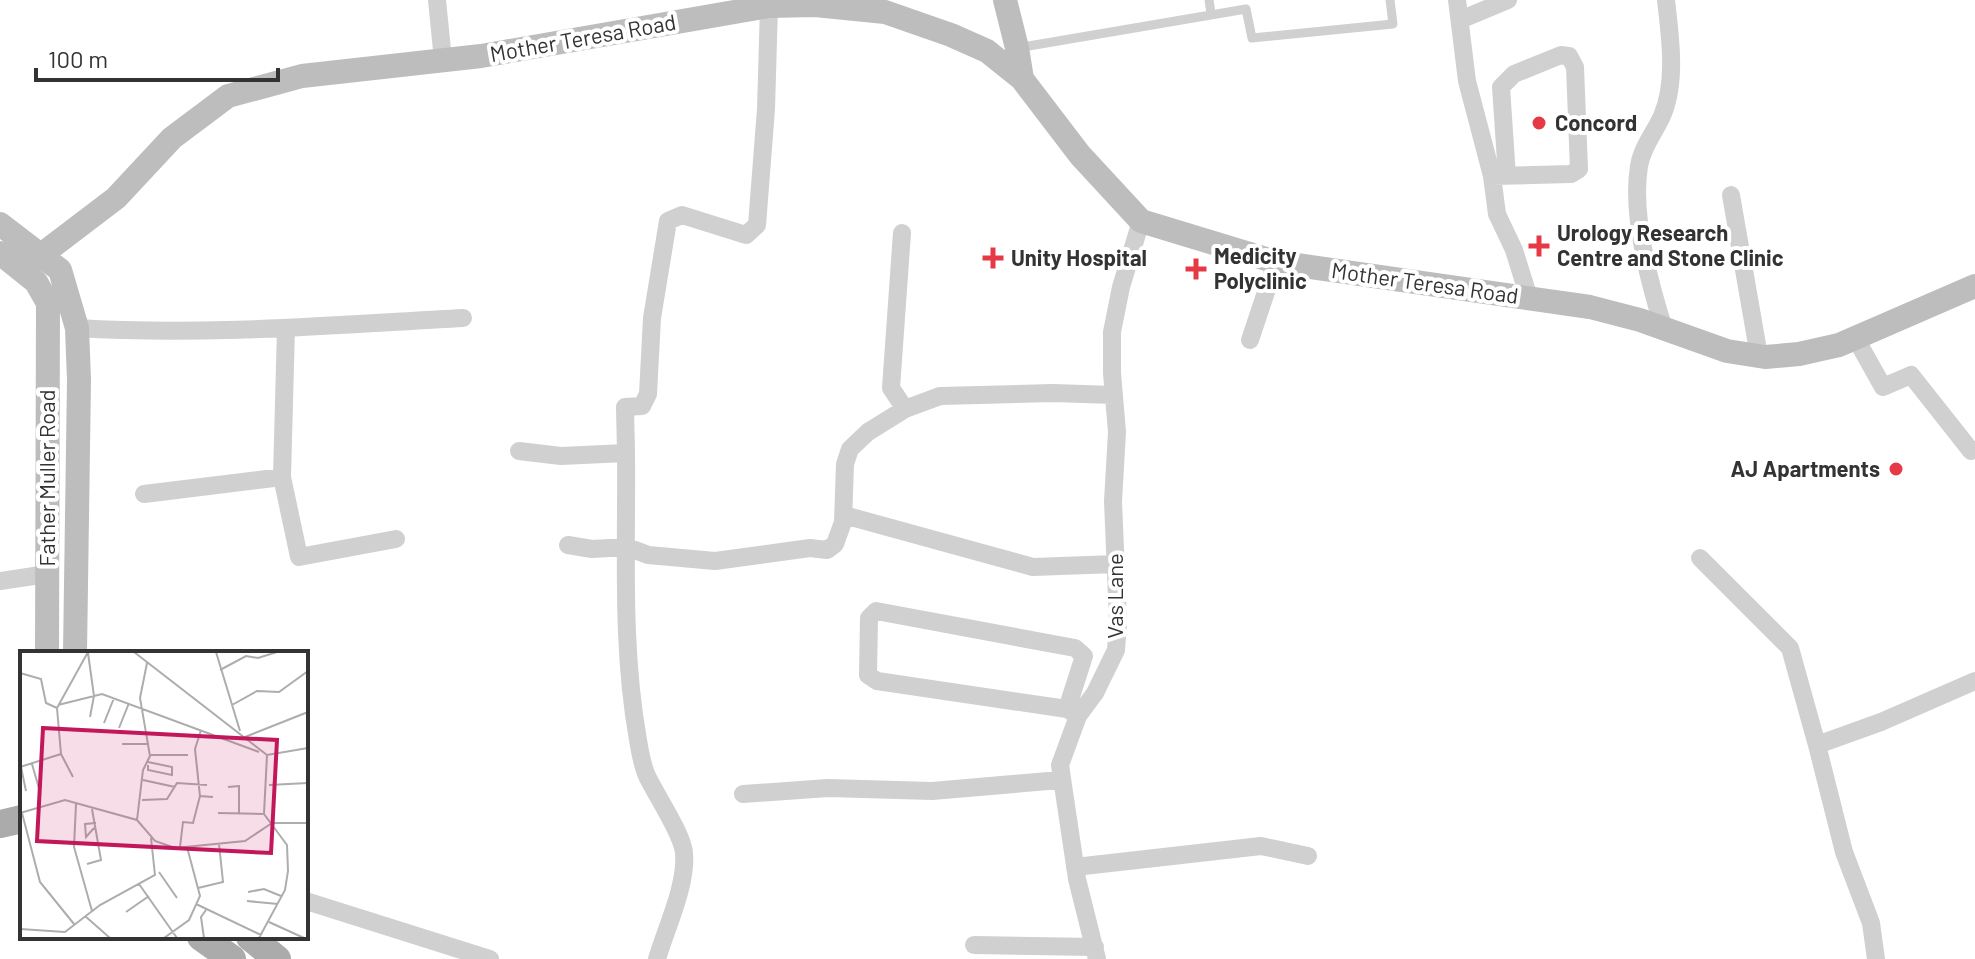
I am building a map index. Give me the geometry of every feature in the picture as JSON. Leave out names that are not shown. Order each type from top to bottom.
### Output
[{"type":"main road","points":[[1005,0],[1022,79]]},
{"type":"main road","name":"Mother Teresa Road","points":[[41,255],[116,198],[172,138],[228,96],[302,76],[481,56],[710,8],[853,4],[951,35],[987,51],[1022,79],[1080,155],[1141,221],[1276,262],[1590,307],[1727,351],[1759,356],[1799,354],[1839,345],[1975,286]]},
{"type":"main road","points":[[0,224],[60,270],[77,328],[75,651]]},
{"type":"main road","points":[[1,254],[41,255]]},
{"type":"main road","name":"Father Muller Road","points":[[1,254],[36,282],[48,303],[47,651]]},
{"type":"main road","points":[[0,824],[20,819]]},
{"type":"main road","points":[[204,939],[232,959]]},
{"type":"main road","points":[[252,939],[277,959]]},
{"type":"street","points":[[437,0],[443,60]]},
{"type":"street","points":[[1457,0],[1467,81],[1499,176]]},
{"type":"street","points":[[1460,20],[1508,0]]},
{"type":"street","points":[[1664,329],[1648,277],[1638,202],[1639,165],[1663,114],[1670,86],[1666,0]]},
{"type":"street","points":[[657,959],[683,874],[684,849],[646,773],[638,739],[627,655],[624,580],[627,547],[625,407],[642,406],[648,394],[652,318],[668,221],[682,215],[746,235],[757,225],[766,109],[769,6]]},
{"type":"street","points":[[1499,176],[1571,174],[1579,169],[1575,67],[1569,56],[1561,55],[1514,74],[1501,87],[1497,214],[1514,250],[1529,298]]},
{"type":"street","points":[[1731,195],[1759,356]]},
{"type":"street","name":"Vas Lane","points":[[1096,953],[1075,867],[1060,765],[1073,713],[1095,693],[1116,650],[1113,501],[1117,432],[1112,332],[1121,287],[1141,221]]},
{"type":"street","points":[[902,233],[891,388],[905,409]]},
{"type":"street","points":[[1250,340],[1276,262]]},
{"type":"street","points":[[77,328],[286,328],[463,318]]},
{"type":"street","points":[[286,328],[282,477],[299,557],[396,539]]},
{"type":"street","points":[[1855,337],[1883,387],[1911,375],[1971,451]]},
{"type":"street","points":[[568,545],[592,549],[627,547],[648,555],[715,561],[810,548],[827,550],[839,537],[844,515],[845,464],[850,449],[877,426],[905,409],[940,396],[1114,395]]},
{"type":"street","points":[[519,451],[561,456],[626,453]]},
{"type":"street","points":[[144,494],[282,477]]},
{"type":"street","points":[[844,515],[1033,567],[1116,564]]},
{"type":"street","points":[[1700,558],[1790,648],[1844,852],[1871,923],[1876,959]]},
{"type":"street","points":[[0,581],[47,574]]},
{"type":"street","points":[[876,611],[1075,648],[1084,656],[1073,713],[877,681],[868,675],[869,618],[876,611]]},
{"type":"street","points":[[1817,745],[1881,722],[1975,681]]},
{"type":"street","points":[[743,794],[841,788],[932,791],[1060,780]]},
{"type":"street","points":[[1075,867],[1261,846],[1308,856]]},
{"type":"street","points":[[308,902],[490,959]]},
{"type":"street","points":[[974,945],[1096,953]]},
{"type":"lane","points":[[1209,0],[1211,13]]},
{"type":"lane","points":[[1017,48],[1246,9],[1252,38],[1393,24],[1390,0]]},
{"type":"place","name":"Concord","points":[[1539,123]]},
{"type":"place","name":"Urology Research Centre and Stone Clinic","points":[[1539,246]]},
{"type":"place","name":"Unity Hospital","points":[[993,258]]},
{"type":"place","name":"Medicity Polyclinic","points":[[1196,269]]},
{"type":"place","name":"AJ Apartments","points":[[1896,469]]}]
